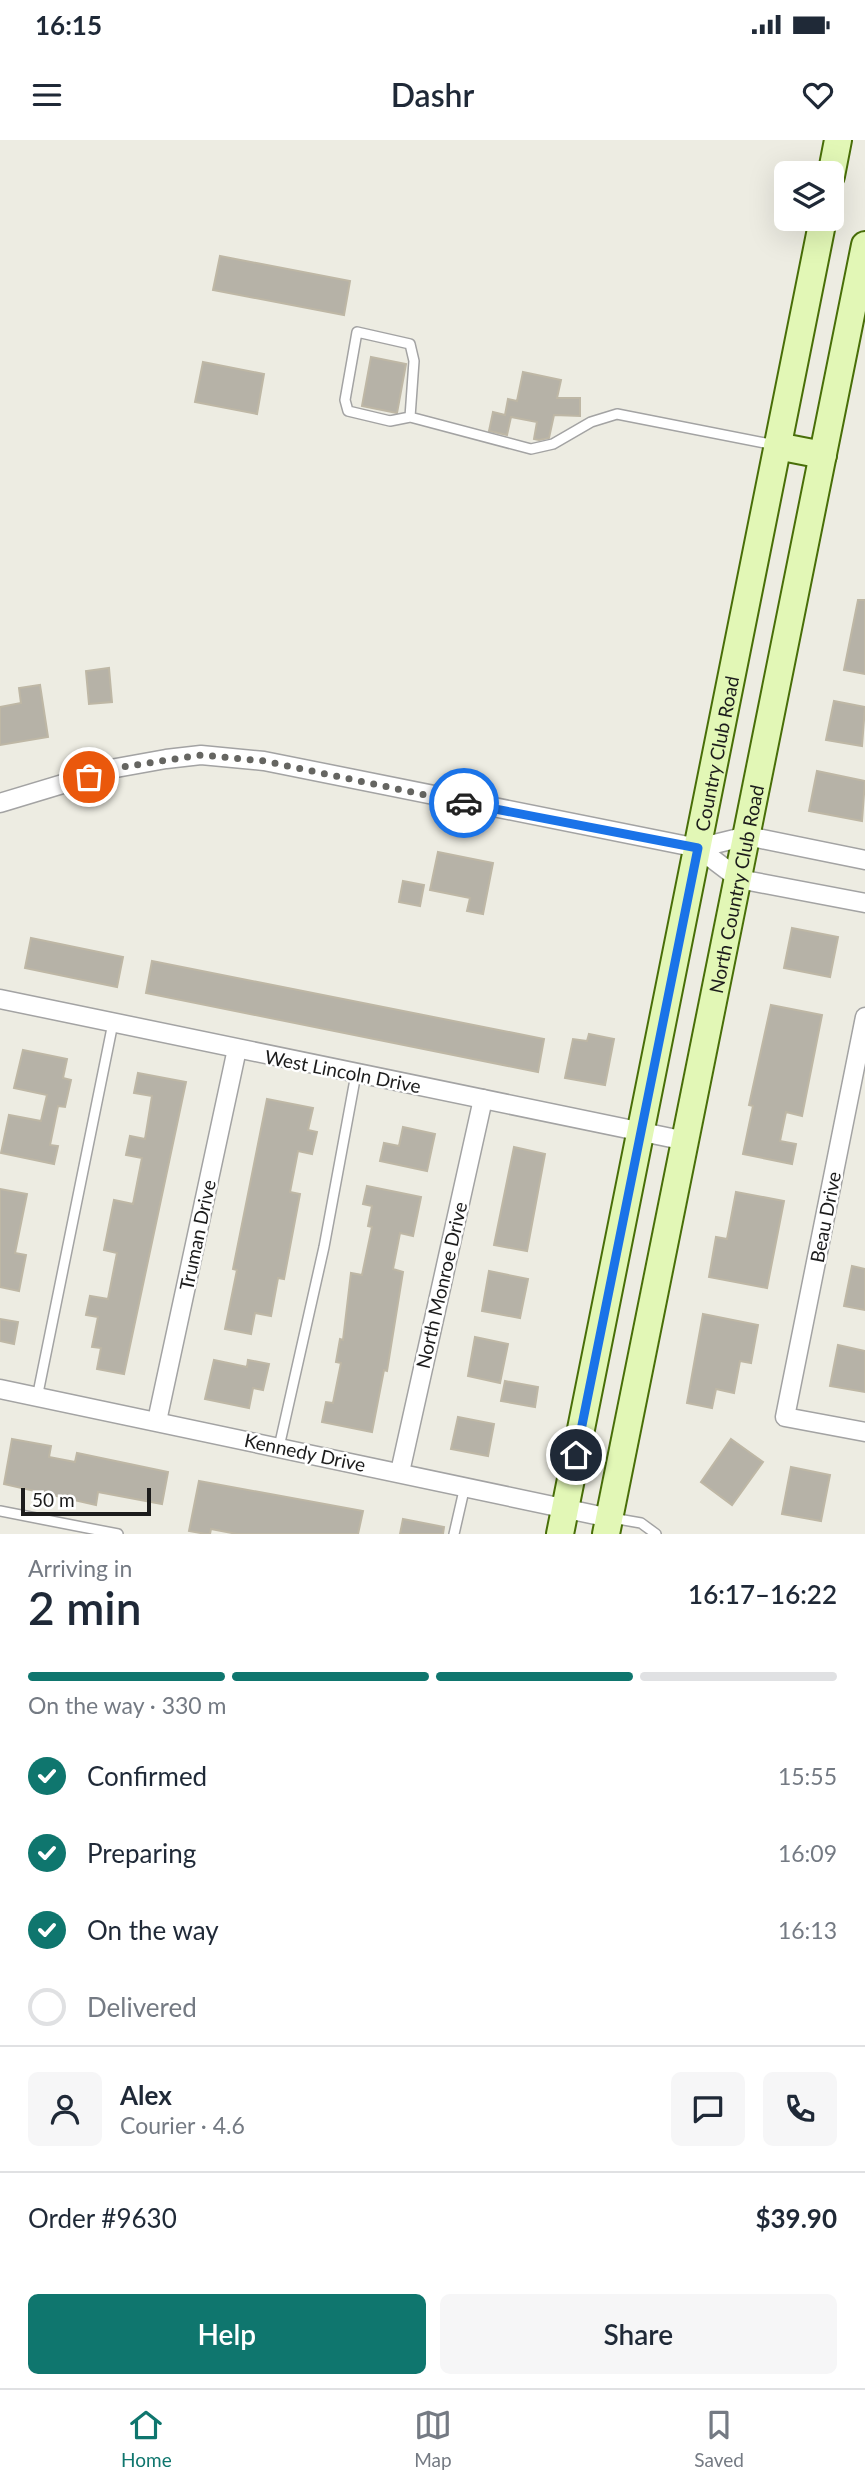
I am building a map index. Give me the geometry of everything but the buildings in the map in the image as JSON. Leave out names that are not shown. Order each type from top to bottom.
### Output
[{"type":"main road","points":[[834,161],[838,140]]},
{"type":"main road","name":"Country Club Road","points":[[563,1521],[820,231]]},
{"type":"main road","name":"North Country Club Road","points":[[608,1526],[865,245]]},
{"type":"main road","points":[[777,446],[823,455]]},
{"type":"street","points":[[0,803],[116,768],[201,755],[264,761],[698,848],[747,836],[865,860]]},
{"type":"street","points":[[698,848],[739,879],[865,903]]},
{"type":"street","name":"West Lincoln Drive","points":[[0,999],[685,1142]]},
{"type":"street","name":"Beau Drive","points":[[865,1017],[785,1417],[865,1432]]},
{"type":"street","name":"Truman Drive","points":[[157,1422],[237,1049]]},
{"type":"street","name":"North Monroe Drive","points":[[400,1472],[483,1099]]},
{"type":"street","name":"Kennedy Drive","points":[[0,1390],[465,1486],[563,1521],[608,1526]]},
{"type":"lane","points":[[410,417],[414,361],[410,344],[357,332],[345,400],[348,411],[390,421],[410,417],[531,449],[553,444],[590,422],[617,414],[777,446]]},
{"type":"lane","points":[[37,1398],[113,1023]]},
{"type":"lane","points":[[279,1447],[324,1247],[356,1074]]},
{"type":"lane","points":[[454,1534],[465,1486]]},
{"type":"lane","points":[[0,1511],[118,1534]]},
{"type":"lane","points":[[608,1526],[641,1523],[656,1534]]},
{"type":"way so far","points":[[89,777],[116,768],[201,755],[264,761],[464,803]]},
{"type":"route","points":[[464,803],[698,848],[576,1455]]}]
